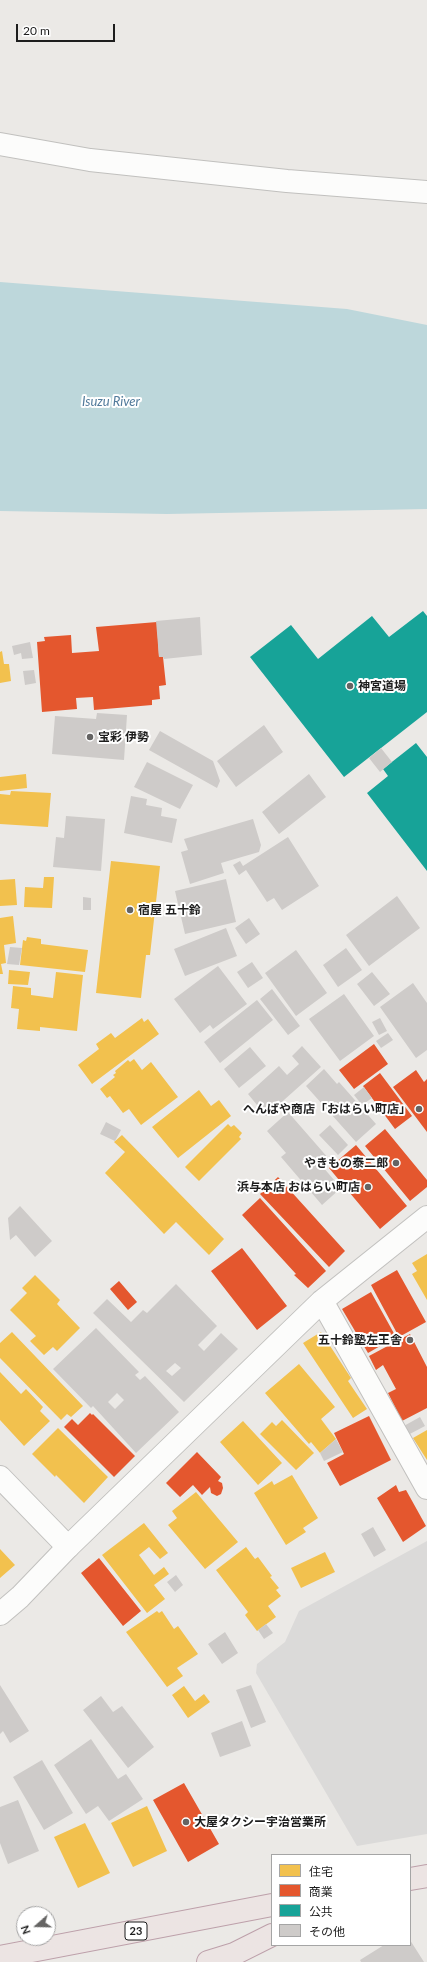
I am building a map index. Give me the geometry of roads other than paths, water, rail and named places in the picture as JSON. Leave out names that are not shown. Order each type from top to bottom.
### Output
[{"type":"highway","points":[[411,1879],[427,1876]]},
{"type":"highway","name":"23","points":[[0,1957],[271,1905]]},
{"type":"highway","points":[[208,1962],[234,1954],[271,1936]]},
{"type":"street","points":[[0,144],[90,160],[287,181],[427,192]]},
{"type":"street","points":[[0,1614],[322,1301],[427,1217]]},
{"type":"street","points":[[322,1301],[427,1488]]},
{"type":"street","points":[[0,1477],[68,1547]]},
{"type":"water","name":"Isuzu River","points":[[0,282],[347,309],[427,325],[427,509],[167,514],[0,511]]},
{"type":"place","name":"神宮道場","points":[[350,686]]},
{"type":"place","name":"宝彩 伊勢","points":[[90,737]]},
{"type":"place","name":"宿屋 五十鈴","points":[[130,910]]},
{"type":"place","name":"へんばや商店「おはらい町店」","points":[[419,1109]]},
{"type":"place","name":"やきもの泰二郎","points":[[396,1163]]},
{"type":"place","name":"浜与本店 おはらい町店","points":[[368,1187]]},
{"type":"place","name":"五十鈴塾左王舎","points":[[410,1340]]},
{"type":"place","name":"大屋タクシー宇治営業所","points":[[186,1822]]}]
